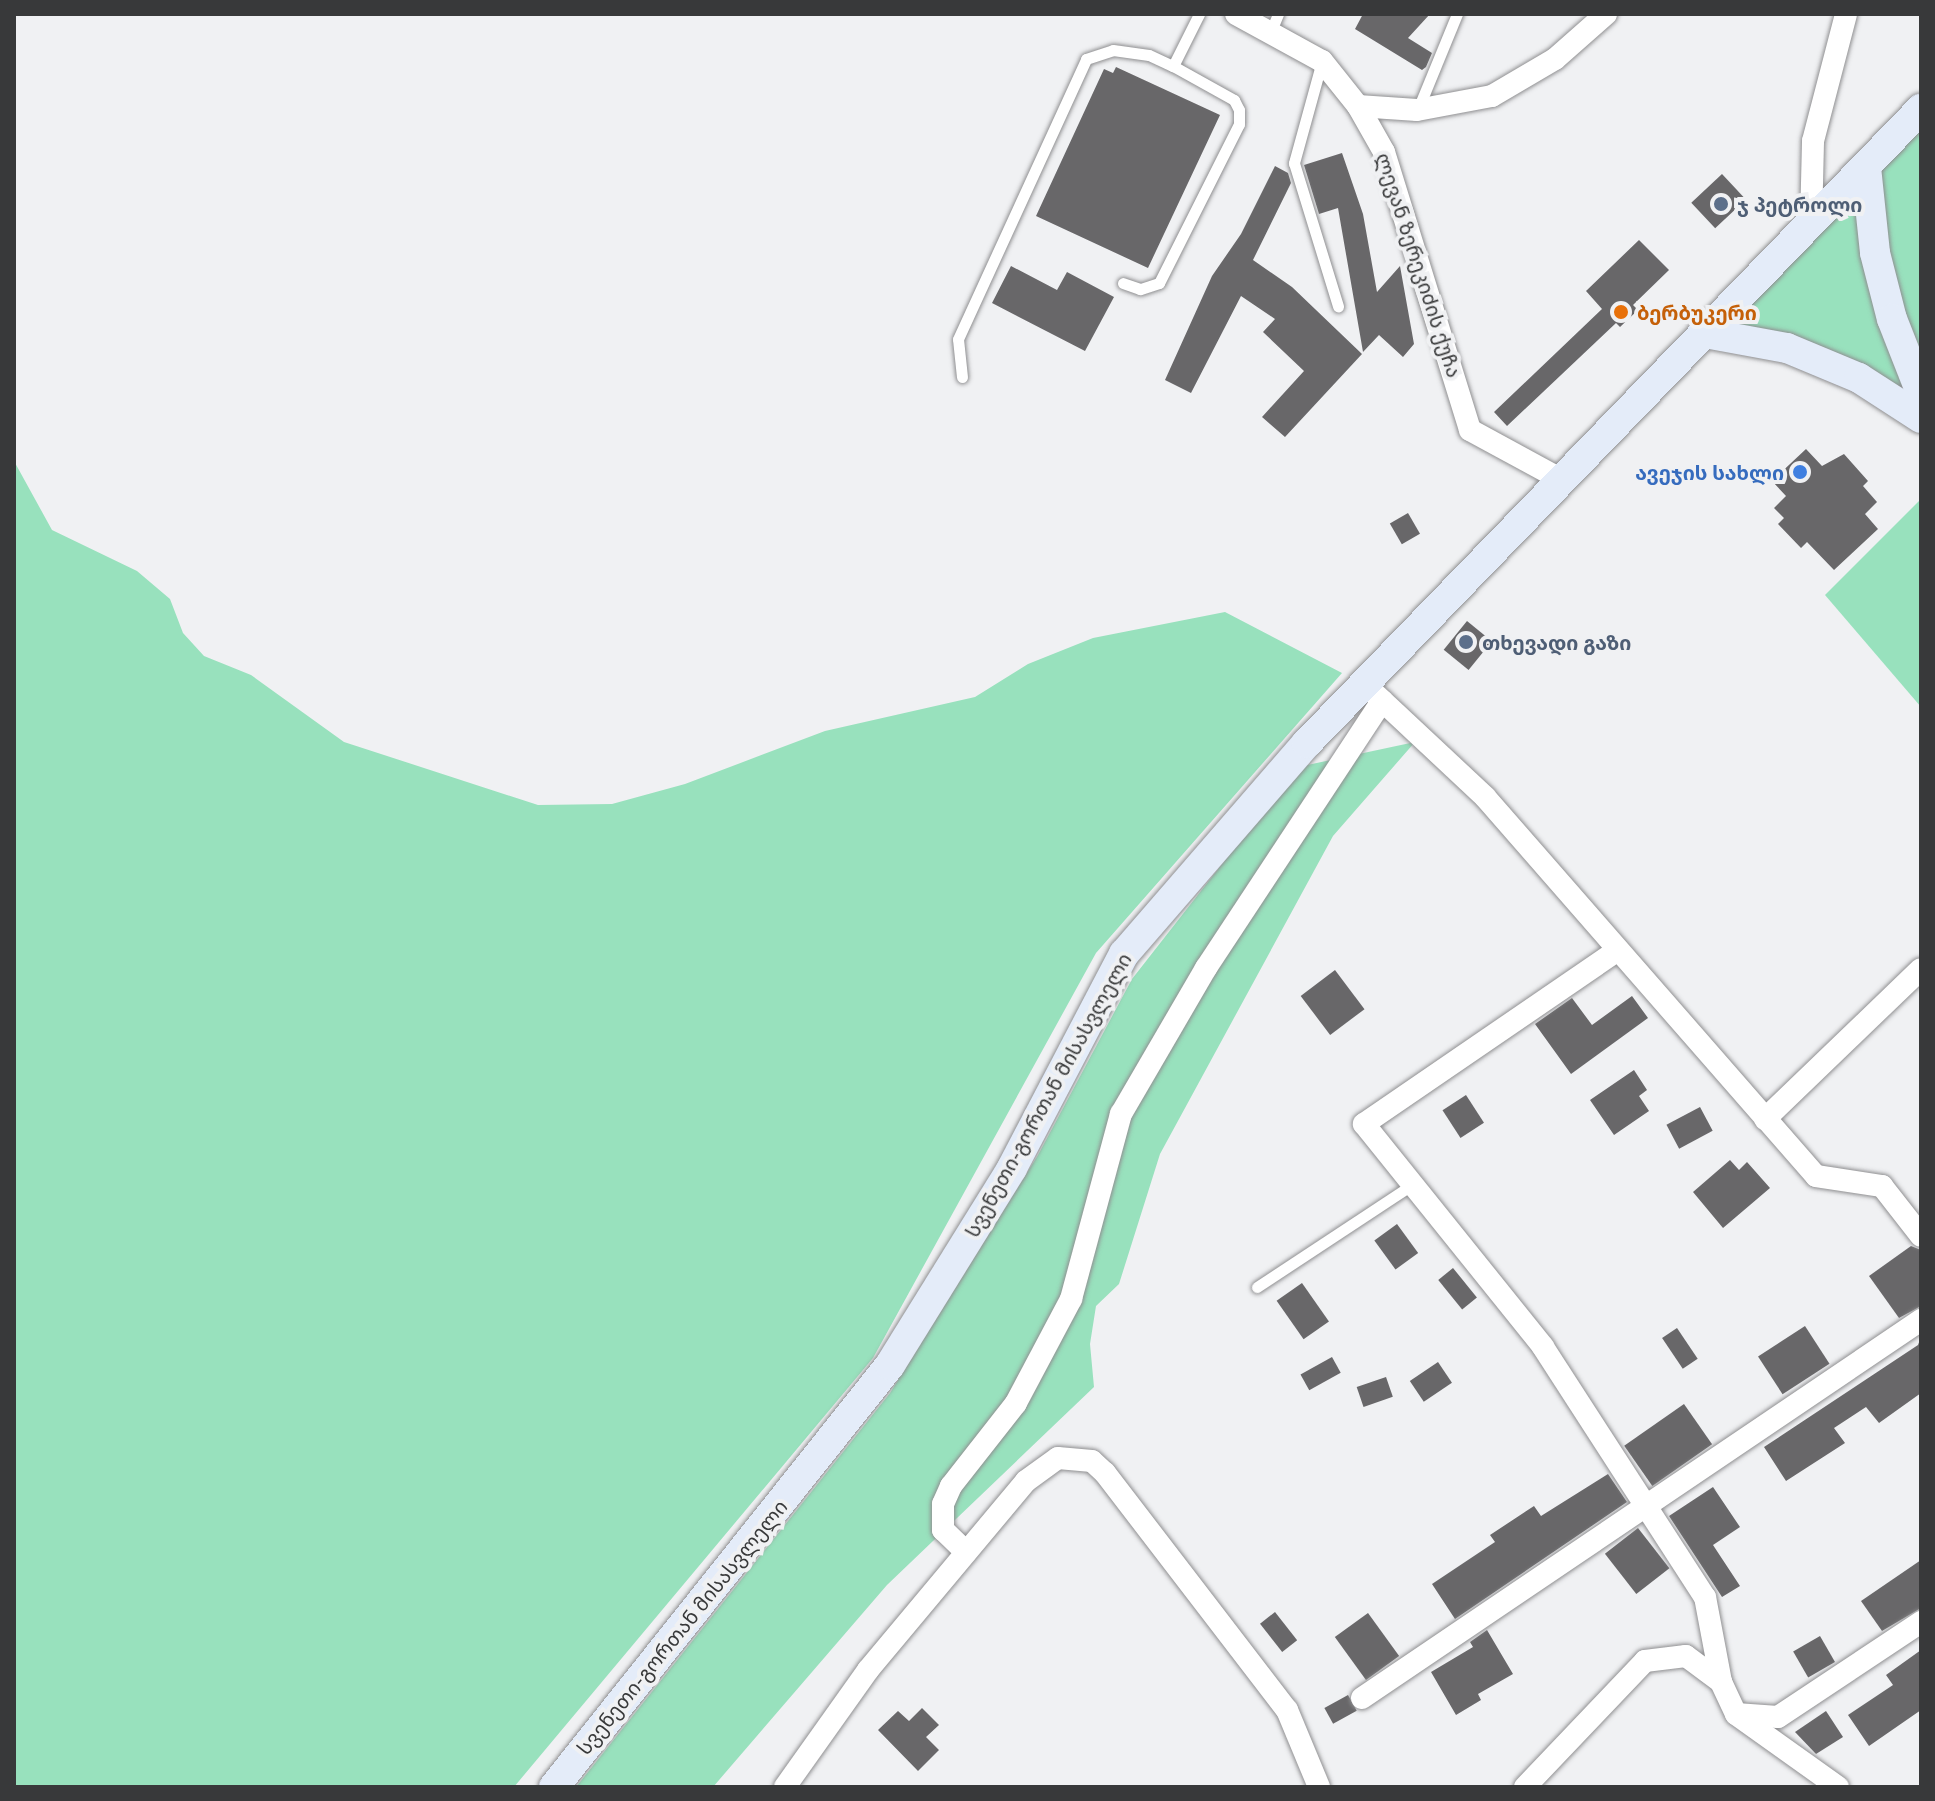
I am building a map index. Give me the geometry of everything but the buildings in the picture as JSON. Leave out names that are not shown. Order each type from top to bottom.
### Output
[{"type":"main road","name":"სვენეთი-გორთან მისასვლელი","points":[[554,1787],[890,1365],[1012,1168],[1124,954],[1373,692],[1562,480],[1921,109]]},
{"type":"main road","points":[[1866,167],[1875,253],[1892,319],[1921,393]]},
{"type":"main road","points":[[1705,333],[1787,348],[1859,378],[1921,418]]},
{"type":"street","name":"ლევან ზერეკიძის ქუჩა","points":[[1236,14],[1274,23],[1322,61],[1358,106],[1384,152],[1470,430],[1562,480]]},
{"type":"street","points":[[1358,106],[1417,110],[1492,96],[1555,59],[1606,14]]},
{"type":"street","points":[[1811,224],[1813,141],[1846,14]]},
{"type":"street","points":[[966,1552],[943,1530],[943,1504],[951,1486],[1016,1403],[1071,1299],[1121,1114],[1373,692],[1485,797],[1816,1176],[1882,1186],[1921,1236]]},
{"type":"street","points":[[1618,950],[1364,1124],[1543,1347],[1644,1510],[1705,1597],[1721,1682],[1736,1714],[1838,1787]]},
{"type":"street","points":[[1765,1119],[1921,969]]},
{"type":"street","points":[[1362,1698],[1921,1320]]},
{"type":"street","points":[[785,1787],[868,1670],[1026,1481],[1058,1458],[1092,1461],[1287,1710],[1319,1787]]},
{"type":"street","points":[[1736,1714],[1778,1717],[1921,1622]]},
{"type":"street","points":[[1525,1787],[1645,1661],[1686,1656],[1721,1682]]},
{"type":"lane","points":[[1173,66],[1199,14]]},
{"type":"lane","points":[[1417,110],[1457,14]]},
{"type":"lane","points":[[962,377],[958,339],[1086,59],[1130,50],[1173,66],[1234,100],[1239,124],[1159,283],[1140,289],[1123,283]]},
{"type":"lane","points":[[1322,61],[1294,163],[1338,306]]},
{"type":"lane","points":[[1257,1287],[1413,1184]]},
{"type":"green space","points":[[1921,109],[1921,418],[1859,378],[1705,333]]},
{"type":"green space","points":[[14,461],[52,530],[137,571],[170,599],[183,633],[204,656],[251,675],[344,742],[538,805],[612,804],[685,784],[825,731],[975,697],[1028,664],[1093,638],[1225,612],[1342,673],[1096,953],[873,1358],[514,1787],[14,1787]]},
{"type":"green space","points":[[1921,499],[1921,707],[1825,595]]},
{"type":"green space","points":[[1415,742],[1333,836],[1160,1154],[1119,1284],[1096,1306],[1090,1344],[1094,1387],[887,1585],[713,1787],[576,1787],[890,1393],[1038,1155],[1132,979],[1298,767]]},
{"type":"place","name":"ჯ პეტროლი","points":[[1721,204]]},
{"type":"place","name":"ბერბუკერი","points":[[1621,312]]},
{"type":"place","name":"ავეჯის სახლი","points":[[1800,472]]},
{"type":"place","name":"თხევადი გაზი","points":[[1466,642]]}]
